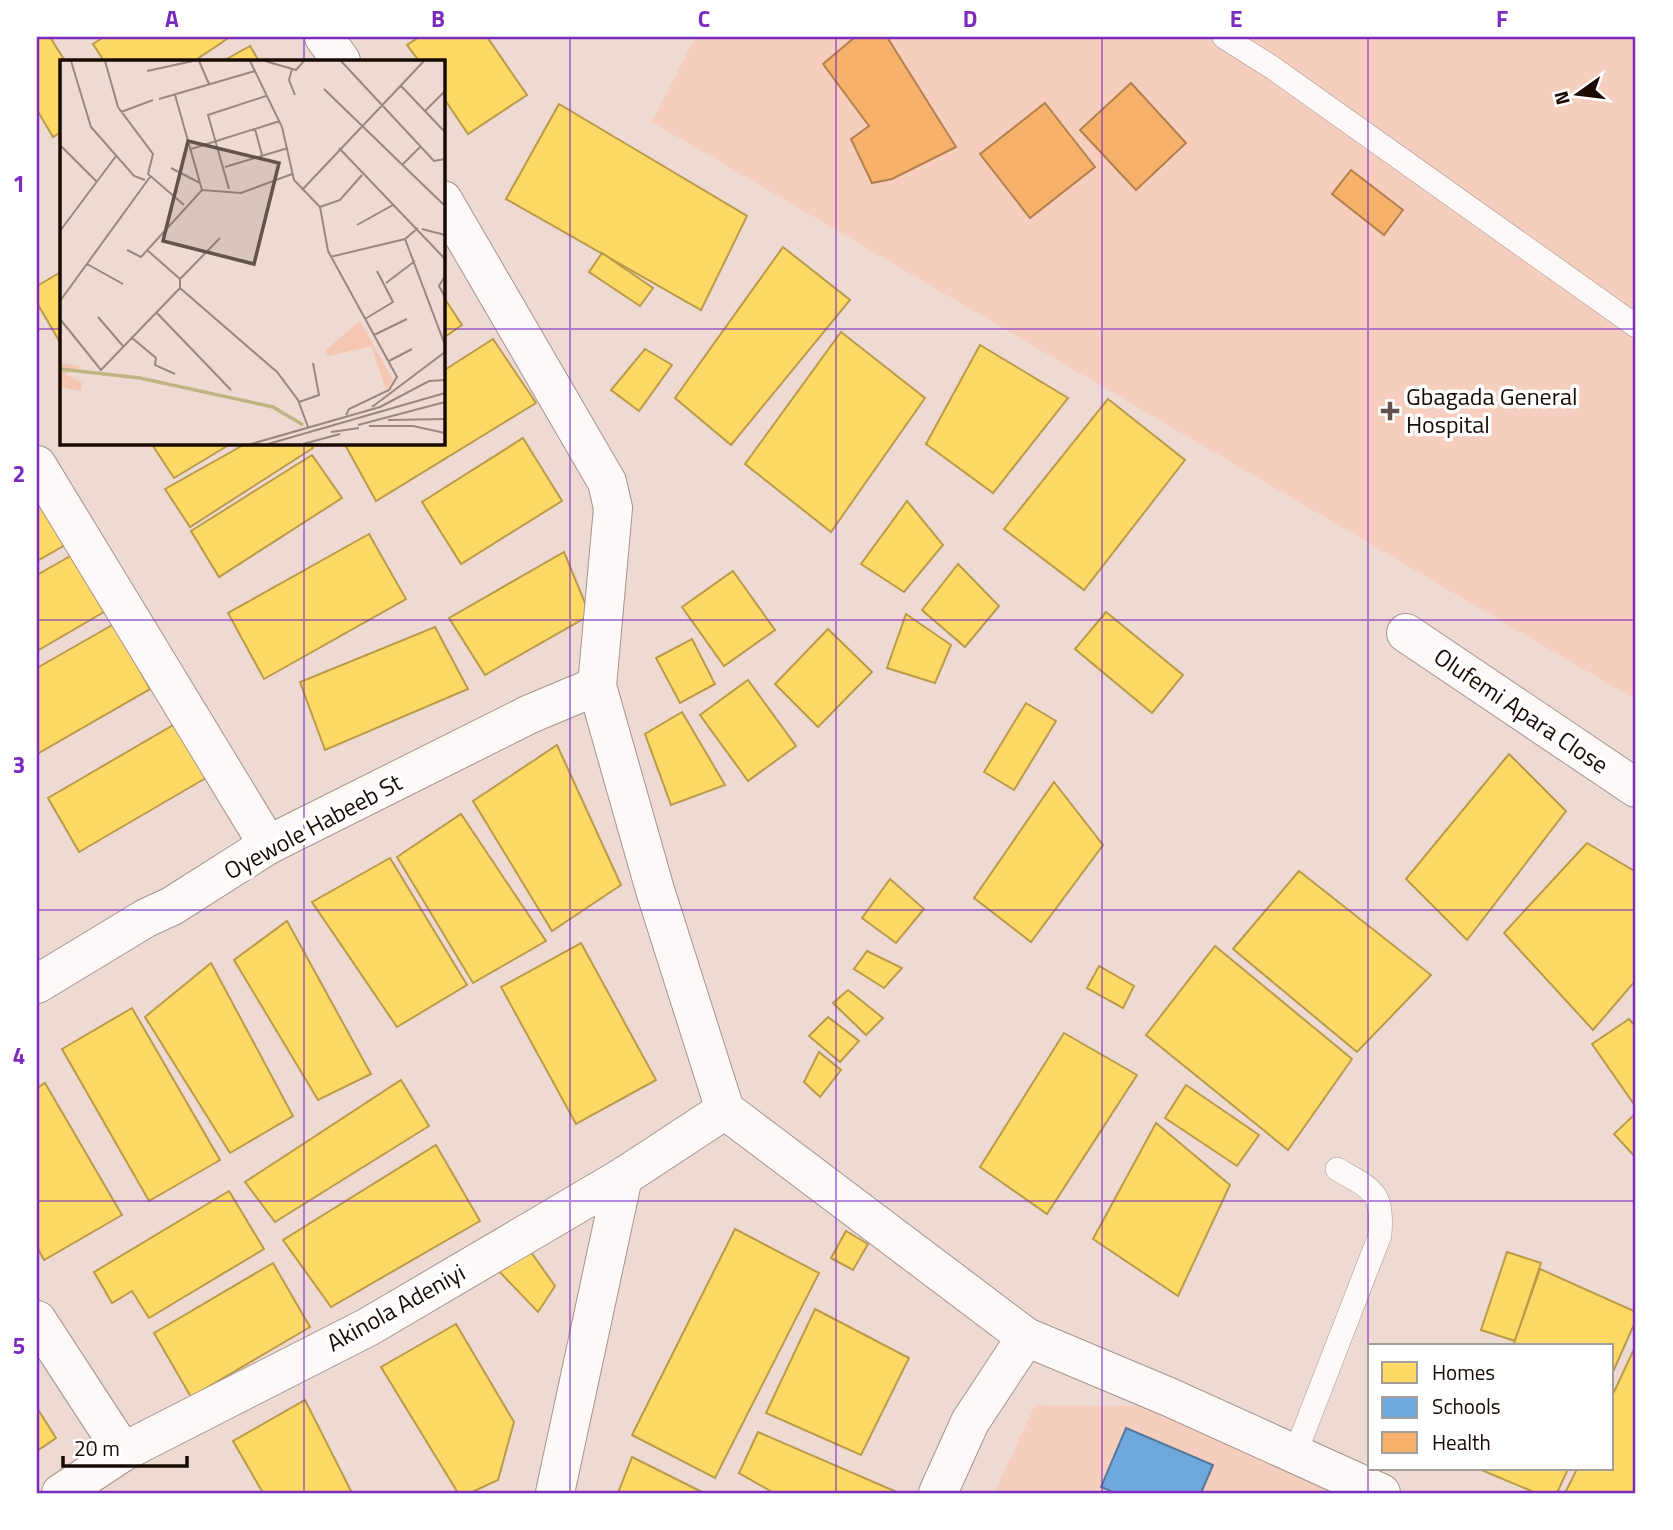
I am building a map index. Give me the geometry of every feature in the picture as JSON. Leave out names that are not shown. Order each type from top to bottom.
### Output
[{"type":"street","points":[[324,37],[340,60]]},
{"type":"street","points":[[444,203],[607,482],[613,508],[597,686],[655,890],[725,1110],[1026,1337],[1293,1452],[1381,1493]]},
{"type":"street","points":[[37,465],[268,845]]},
{"type":"street","name":"Olufemi Apara Close","points":[[1406,633],[1636,788]]},
{"type":"street","name":"Oyewole Habeeb St","points":[[37,984],[146,918],[172,906],[268,845],[530,714],[597,686]]},
{"type":"street","name":"Akinola Adeniyi","points":[[61,1493],[123,1452],[368,1327],[623,1177],[725,1110]]},
{"type":"street","points":[[555,1493],[623,1177]]},
{"type":"street","points":[[37,1320],[123,1452]]},
{"type":"street","points":[[938,1493],[970,1422],[1026,1337]]},
{"type":"lane","points":[[1224,37],[1284,76],[1636,326]]},
{"type":"lane","points":[[1293,1452],[1302,1436],[1380,1235],[1382,1210],[1372,1190],[1337,1168]]},
{"type":"shaded area","name":"Gbagada General Hospital","points":[[695,37],[1636,37],[1636,700],[652,122]]},
{"type":"shaded area","points":[[1035,1405],[1154,1406],[1343,1493],[994,1493]]},
{"type":"building: Homes","points":[[37,37],[50,37],[64,60],[60,60],[60,133],[53,137],[37,110]]},
{"type":"building: Homes","points":[[104,37],[230,37],[196,60],[103,60],[93,44]]},
{"type":"building: Homes","points":[[419,37],[487,37],[527,95],[468,134],[444,98],[444,60],[418,60],[407,45]]},
{"type":"building: Homes","points":[[250,46],[258,60],[225,60]]},
{"type":"building: Homes","points":[[559,104],[747,216],[701,310],[506,199]]},
{"type":"building: Homes","points":[[783,247],[850,300],[731,445],[675,398]]},
{"type":"building: Homes","points":[[602,253],[653,288],[640,306],[589,272]]},
{"type":"building: Homes","points":[[60,273],[60,342],[37,303],[37,286]]},
{"type":"building: Homes","points":[[444,298],[462,325],[444,337]]},
{"type":"building: Homes","points":[[841,332],[925,398],[831,532],[745,464]]},
{"type":"building: Homes","points":[[493,339],[536,403],[376,501],[345,444],[444,444],[444,370]]},
{"type":"building: Homes","points":[[980,345],[1068,398],[993,493],[926,444]]},
{"type":"building: Homes","points":[[645,349],[672,365],[639,411],[611,390]]},
{"type":"building: Homes","points":[[1108,399],[1185,460],[1084,590],[1004,529]]},
{"type":"building: Homes","points":[[523,438],[562,501],[461,564],[422,502]]},
{"type":"building: Homes","points":[[152,444],[230,444],[174,478]]},
{"type":"building: Homes","points":[[245,444],[311,444],[313,448],[190,527],[165,489]]},
{"type":"building: Homes","points":[[312,455],[342,498],[219,577],[191,531]]},
{"type":"building: Homes","points":[[37,492],[67,544],[37,561]]},
{"type":"building: Homes","points":[[907,501],[943,545],[904,592],[861,564]]},
{"type":"building: Homes","points":[[369,534],[406,599],[264,679],[228,613]]},
{"type":"building: Homes","points":[[564,552],[590,615],[485,675],[449,618]]},
{"type":"building: Homes","points":[[72,555],[104,612],[37,651],[37,575]]},
{"type":"building: Homes","points":[[958,564],[999,606],[965,647],[922,610]]},
{"type":"building: Homes","points":[[733,571],[775,630],[724,666],[682,607]]},
{"type":"building: Homes","points":[[1106,612],[1183,675],[1152,713],[1075,649]]},
{"type":"building: Homes","points":[[906,614],[951,645],[935,683],[887,668]]},
{"type":"building: Homes","points":[[114,624],[150,689],[37,754],[37,668]]},
{"type":"building: Homes","points":[[435,627],[468,689],[325,750],[300,682]]},
{"type":"building: Homes","points":[[828,629],[872,672],[818,727],[775,684]]},
{"type":"building: Homes","points":[[692,639],[715,684],[680,703],[656,658]]},
{"type":"building: Homes","points":[[748,680],[796,746],[748,781],[700,715]]},
{"type":"building: Homes","points":[[1026,703],[1056,721],[1014,790],[984,772]]},
{"type":"building: Homes","points":[[682,712],[725,785],[671,805],[645,734]]},
{"type":"building: Homes","points":[[180,721],[211,775],[79,852],[48,798]]},
{"type":"building: Homes","points":[[557,745],[621,885],[552,931],[473,801]]},
{"type":"building: Homes","points":[[1509,754],[1566,811],[1467,940],[1406,879]]},
{"type":"building: Homes","points":[[1054,782],[1103,845],[1031,942],[974,898]]},
{"type":"building: Homes","points":[[461,814],[546,941],[473,983],[397,857]]},
{"type":"building: Homes","points":[[1587,843],[1636,872],[1636,980],[1593,1030],[1504,933]]},
{"type":"building: Homes","points":[[390,858],[467,985],[397,1027],[312,902]]},
{"type":"building: Homes","points":[[1299,871],[1431,975],[1357,1052],[1233,949]]},
{"type":"building: Homes","points":[[890,879],[924,909],[896,943],[862,918]]},
{"type":"building: Homes","points":[[287,921],[371,1074],[318,1100],[234,960]]},
{"type":"building: Homes","points":[[581,943],[656,1080],[576,1124],[501,987]]},
{"type":"building: Homes","points":[[1215,946],[1352,1059],[1288,1150],[1146,1035]]},
{"type":"building: Homes","points":[[867,951],[902,968],[884,988],[854,969]]},
{"type":"building: Homes","points":[[211,963],[293,1116],[230,1153],[145,1017]]},
{"type":"building: Homes","points":[[1099,966],[1134,986],[1123,1008],[1087,988]]},
{"type":"building: Homes","points":[[848,990],[883,1018],[866,1035],[833,1003]]},
{"type":"building: Homes","points":[[132,1008],[220,1160],[149,1201],[62,1049]]},
{"type":"building: Homes","points":[[828,1017],[859,1041],[840,1062],[809,1036]]},
{"type":"building: Homes","points":[[1629,1019],[1636,1027],[1636,1107],[1592,1044]]},
{"type":"building: Homes","points":[[1064,1033],[1137,1075],[1047,1214],[980,1167]]},
{"type":"building: Homes","points":[[819,1052],[841,1070],[820,1097],[804,1082]]},
{"type":"building: Homes","points":[[401,1080],[429,1126],[275,1222],[245,1182]]},
{"type":"building: Homes","points":[[45,1083],[122,1215],[44,1260],[37,1247],[37,1088]]},
{"type":"building: Homes","points":[[1186,1085],[1259,1135],[1237,1166],[1165,1118]]},
{"type":"building: Homes","points":[[1636,1113],[1636,1158],[1614,1134]]},
{"type":"building: Homes","points":[[1156,1123],[1230,1185],[1178,1296],[1093,1239]]},
{"type":"building: Homes","points":[[436,1145],[480,1221],[331,1307],[283,1240]]},
{"type":"building: Homes","points":[[229,1191],[264,1249],[149,1318],[132,1291],[112,1303],[94,1272]]},
{"type":"building: Homes","points":[[735,1229],[819,1273],[715,1478],[632,1435]]},
{"type":"building: Homes","points":[[846,1231],[868,1244],[853,1270],[831,1258]]},
{"type":"building: Homes","points":[[523,1241],[555,1286],[538,1312],[495,1267]]},
{"type":"building: Homes","points":[[1507,1252],[1541,1263],[1515,1341],[1481,1330]]},
{"type":"building: Homes","points":[[273,1263],[310,1327],[191,1397],[154,1333]]},
{"type":"building: Homes","points":[[1540,1269],[1636,1312],[1636,1320],[1614,1370],[1614,1344],[1514,1344]]},
{"type":"building: Homes","points":[[815,1309],[909,1358],[861,1455],[766,1413]]},
{"type":"building: Homes","points":[[456,1324],[514,1422],[498,1480],[470,1493],[458,1493],[381,1367]]},
{"type":"building: Homes","points":[[1636,1345],[1636,1493],[1565,1493],[1576,1470],[1614,1470],[1614,1392]]},
{"type":"building: Homes","points":[[305,1400],[352,1493],[263,1493],[233,1441]]},
{"type":"building: Homes","points":[[37,1408],[56,1438],[37,1451]]},
{"type":"building: Homes","points":[[758,1432],[899,1493],[774,1493],[739,1473]]},
{"type":"building: Homes","points":[[632,1457],[704,1493],[618,1493]]},
{"type":"building: Homes","points":[[1481,1470],[1568,1470],[1557,1493],[1536,1493]]},
{"type":"building: Schools","points":[[1126,1428],[1213,1465],[1201,1493],[1115,1493],[1101,1487]]},
{"type":"building: Health","points":[[855,37],[887,37],[956,147],[892,179],[872,183],[851,139],[869,126],[823,64]]},
{"type":"building: Health","points":[[1131,83],[1186,143],[1136,190],[1080,130]]},
{"type":"building: Health","points":[[1045,103],[1095,167],[1030,218],[980,154]]},
{"type":"building: Health","points":[[1351,170],[1403,210],[1384,235],[1332,194]]},
{"type":"place","name":"Gbagada General Hospital","points":[[1390,411]]}]
